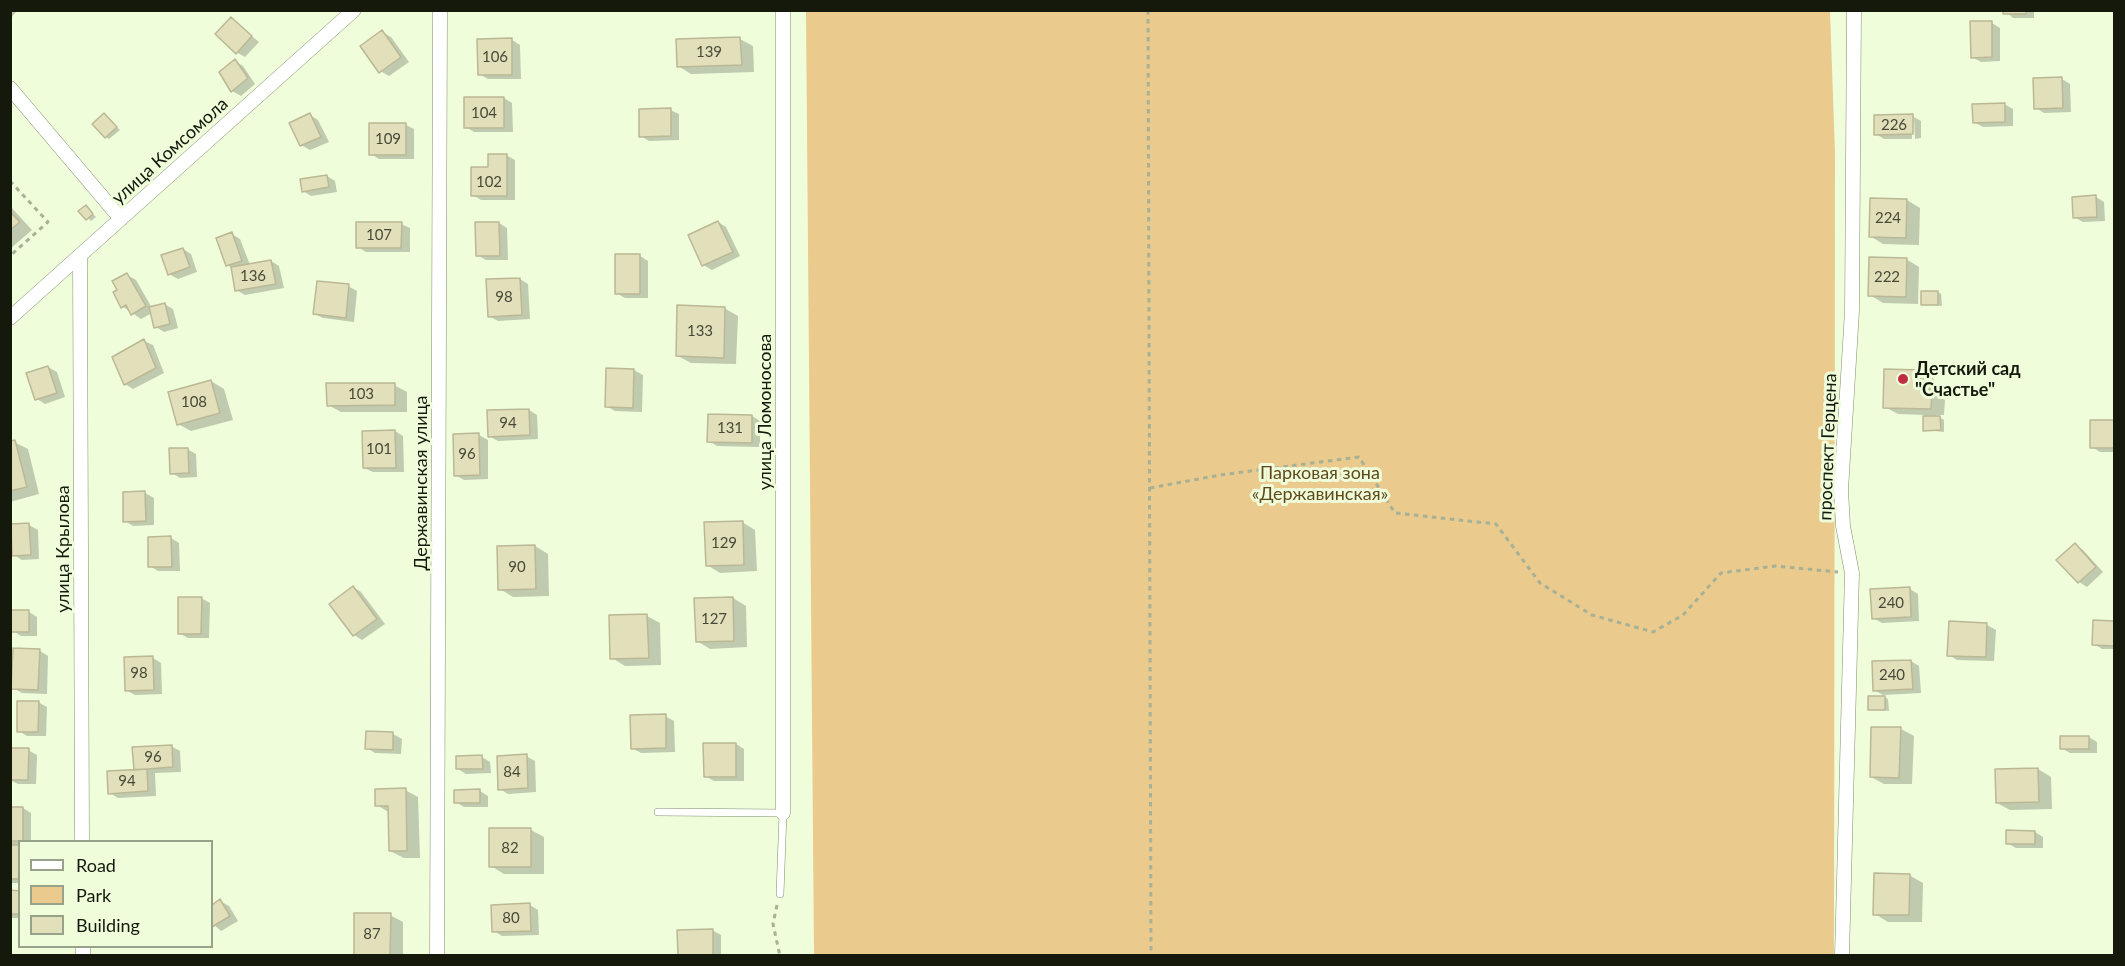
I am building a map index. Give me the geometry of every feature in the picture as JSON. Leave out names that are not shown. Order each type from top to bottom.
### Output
[{"type":"street","name":"улица Комсомола","points":[[10,318],[354,10]]},
{"type":"street","name":"Державинская улица","points":[[437,956],[440,10]]},
{"type":"street","name":"улица Ломоносова","points":[[783,10],[783,813]]},
{"type":"street","name":"проспект Герцена","points":[[1842,956],[1852,573],[1843,526],[1841,490],[1852,311],[1854,10]]},
{"type":"street","points":[[10,88],[121,219]]},
{"type":"street","name":"улица Крылова","points":[[80,256],[82,840]]},
{"type":"lane","points":[[658,812],[783,813],[780,894]]},
{"type":"path","points":[[1148,10],[1151,956]]},
{"type":"path","points":[[10,181],[48,222],[10,256]]},
{"type":"path","points":[[1150,488],[1220,475],[1359,457],[1395,513],[1496,524],[1540,583],[1592,615],[1653,632],[1683,615],[1721,573],[1775,566],[1852,573]]},
{"type":"path","points":[[780,894],[773,924],[780,956]]},
{"type":"green space","name":"Парковая зона «Державинская»","points":[[806,11],[1830,11],[1835,154],[1834,955],[814,955]]},
{"type":"building","points":[[2003,10],[2026,10],[2026,14],[2003,14]]},
{"type":"building","points":[[231,17],[252,36],[236,54],[215,34]]},
{"type":"building","points":[[1970,21],[1992,21],[1992,57],[1971,58]]},
{"type":"building","points":[[382,30],[401,57],[379,73],[360,46]]},
{"type":"building","points":[[740,37],[742,65],[677,67],[676,39]]},
{"type":"building","points":[[512,38],[512,75],[478,75],[477,39]]},
{"type":"building","points":[[235,59],[248,78],[231,92],[219,72]]},
{"type":"building","points":[[2062,77],[2063,108],[2034,109],[2033,78]]},
{"type":"building","points":[[464,97],[504,97],[504,128],[464,128]]},
{"type":"building","points":[[2005,103],[2005,122],[1973,123],[1972,104]]},
{"type":"building","points":[[671,108],[671,136],[639,137],[639,109]]},
{"type":"building","points":[[104,113],[117,127],[105,138],[92,124]]},
{"type":"building","points":[[310,113],[321,137],[300,146],[289,123]]},
{"type":"building","points":[[1913,114],[1913,134],[1874,135],[1874,115]]},
{"type":"building","points":[[369,123],[406,123],[406,155],[369,155]]},
{"type":"building","points":[[488,154],[507,154],[507,196],[471,196],[471,167],[488,167]]},
{"type":"building","points":[[327,175],[329,187],[302,192],[300,179]]},
{"type":"building","points":[[2096,195],[2097,217],[2073,218],[2072,197]]},
{"type":"building","points":[[1870,198],[1907,199],[1906,238],[1869,237]]},
{"type":"building","points":[[86,205],[93,214],[86,220],[78,211]]},
{"type":"building","points":[[10,212],[20,222],[10,230]]},
{"type":"building","points":[[718,221],[733,252],[702,266],[688,235]]},
{"type":"building","points":[[356,222],[402,222],[401,248],[356,248]]},
{"type":"building","points":[[475,222],[499,222],[500,256],[476,256]]},
{"type":"building","points":[[232,232],[242,261],[226,266],[216,238]]},
{"type":"building","points":[[183,248],[190,267],[168,275],[161,255]]},
{"type":"building","points":[[615,254],[640,254],[640,294],[615,294]]},
{"type":"building","points":[[1869,257],[1907,258],[1906,297],[1868,296]]},
{"type":"building","points":[[271,260],[276,284],[235,291],[231,267]]},
{"type":"building","points":[[127,273],[146,306],[131,315],[126,305],[121,308],[113,292],[117,290],[112,281]]},
{"type":"building","points":[[520,278],[522,315],[488,317],[486,279]]},
{"type":"building","points":[[317,281],[349,284],[346,318],[313,314]]},
{"type":"building","points":[[1921,291],[1938,291],[1938,305],[1921,305]]},
{"type":"building","points":[[165,303],[170,324],[154,328],[149,307]]},
{"type":"building","points":[[677,305],[725,307],[724,358],[676,356]]},
{"type":"building","points":[[144,339],[156,368],[124,385],[112,357]]},
{"type":"building","points":[[48,366],[57,393],[35,400],[26,373]]},
{"type":"building","points":[[606,368],[634,369],[633,408],[605,407]]},
{"type":"building","points":[[1884,369],[1921,370],[1920,390],[1932,390],[1931,409],[1883,408]]},
{"type":"building","points":[[211,380],[220,413],[177,425],[168,392]]},
{"type":"building","points":[[326,383],[395,383],[395,405],[327,406]]},
{"type":"building","points":[[529,409],[530,435],[488,437],[487,410]]},
{"type":"building","points":[[708,414],[752,415],[752,443],[707,442]]},
{"type":"building","points":[[1923,416],[1940,416],[1941,430],[1923,431]]},
{"type":"building","points":[[2090,420],[2114,420],[2114,448],[2090,448]]},
{"type":"building","points":[[395,430],[396,468],[363,468],[362,431]]},
{"type":"building","points":[[479,433],[480,475],[454,476],[453,434]]},
{"type":"building","points":[[15,440],[27,487],[10,491],[10,441]]},
{"type":"building","points":[[169,448],[188,448],[189,473],[170,474]]},
{"type":"building","points":[[145,491],[146,521],[123,522],[123,492]]},
{"type":"building","points":[[743,521],[744,565],[706,566],[704,522]]},
{"type":"building","points":[[29,523],[31,555],[12,556],[11,524]]},
{"type":"building","points":[[171,536],[172,567],[148,567],[148,537]]},
{"type":"building","points":[[2075,543],[2096,567],[2078,583],[2056,560]]},
{"type":"building","points":[[535,545],[536,589],[498,590],[497,546]]},
{"type":"building","points":[[353,586],[377,619],[353,636],[329,604]]},
{"type":"building","points":[[1910,587],[1911,617],[1872,619],[1870,589]]},
{"type":"building","points":[[178,597],[202,597],[201,634],[178,634]]},
{"type":"building","points":[[733,597],[734,641],[696,642],[694,598]]},
{"type":"building","points":[[11,610],[29,610],[29,632],[11,632]]},
{"type":"building","points":[[647,614],[649,658],[610,659],[609,615]]},
{"type":"building","points":[[2093,620],[2114,621],[2114,646],[2092,645]]},
{"type":"building","points":[[1949,621],[1987,623],[1986,657],[1947,656]]},
{"type":"building","points":[[13,648],[40,649],[38,690],[11,689]]},
{"type":"building","points":[[153,656],[154,690],[125,691],[124,657]]},
{"type":"building","points":[[1911,660],[1913,689],[1873,691],[1872,661]]},
{"type":"building","points":[[1868,696],[1885,696],[1885,710],[1868,710]]},
{"type":"building","points":[[17,701],[39,701],[38,732],[17,732]]},
{"type":"building","points":[[666,714],[666,748],[631,749],[630,715]]},
{"type":"building","points":[[1871,727],[1901,727],[1899,778],[1870,777]]},
{"type":"building","points":[[366,731],[393,732],[393,750],[365,749]]},
{"type":"building","points":[[2060,736],[2089,736],[2089,749],[2060,749]]},
{"type":"building","points":[[703,743],[736,743],[736,777],[704,777]]},
{"type":"building","points":[[172,745],[173,767],[134,770],[132,747]]},
{"type":"building","points":[[10,748],[29,748],[28,780],[10,780]]},
{"type":"building","points":[[527,754],[528,788],[498,790],[497,756]]},
{"type":"building","points":[[482,755],[483,769],[456,769],[456,756]]},
{"type":"building","points":[[2038,768],[2039,802],[1996,803],[1995,769]]},
{"type":"building","points":[[147,769],[148,791],[108,794],[107,771]]},
{"type":"building","points":[[406,788],[407,851],[389,851],[388,806],[375,806],[375,789]]},
{"type":"building","points":[[480,789],[480,803],[454,803],[454,790]]},
{"type":"building","points":[[10,807],[23,807],[23,840],[10,841]]},
{"type":"building","points":[[489,828],[531,828],[531,867],[489,867]]},
{"type":"building","points":[[2006,830],[2035,831],[2035,844],[2006,844]]},
{"type":"building","points":[[10,845],[18,845],[18,879],[10,879]]},
{"type":"building","points":[[1874,873],[1910,874],[1909,915],[1873,915]]},
{"type":"building","points":[[10,890],[18,891],[18,914],[10,914]]},
{"type":"building","points":[[220,899],[230,916],[213,926],[213,904]]},
{"type":"building","points":[[530,903],[531,931],[492,932],[491,905]]},
{"type":"building","points":[[354,913],[391,913],[390,956],[354,956]]},
{"type":"building","points":[[713,929],[713,956],[678,956],[677,930]]},
{"type":"place","name":"Детский сад \"Счастье\"","points":[[1903,379]]}]
